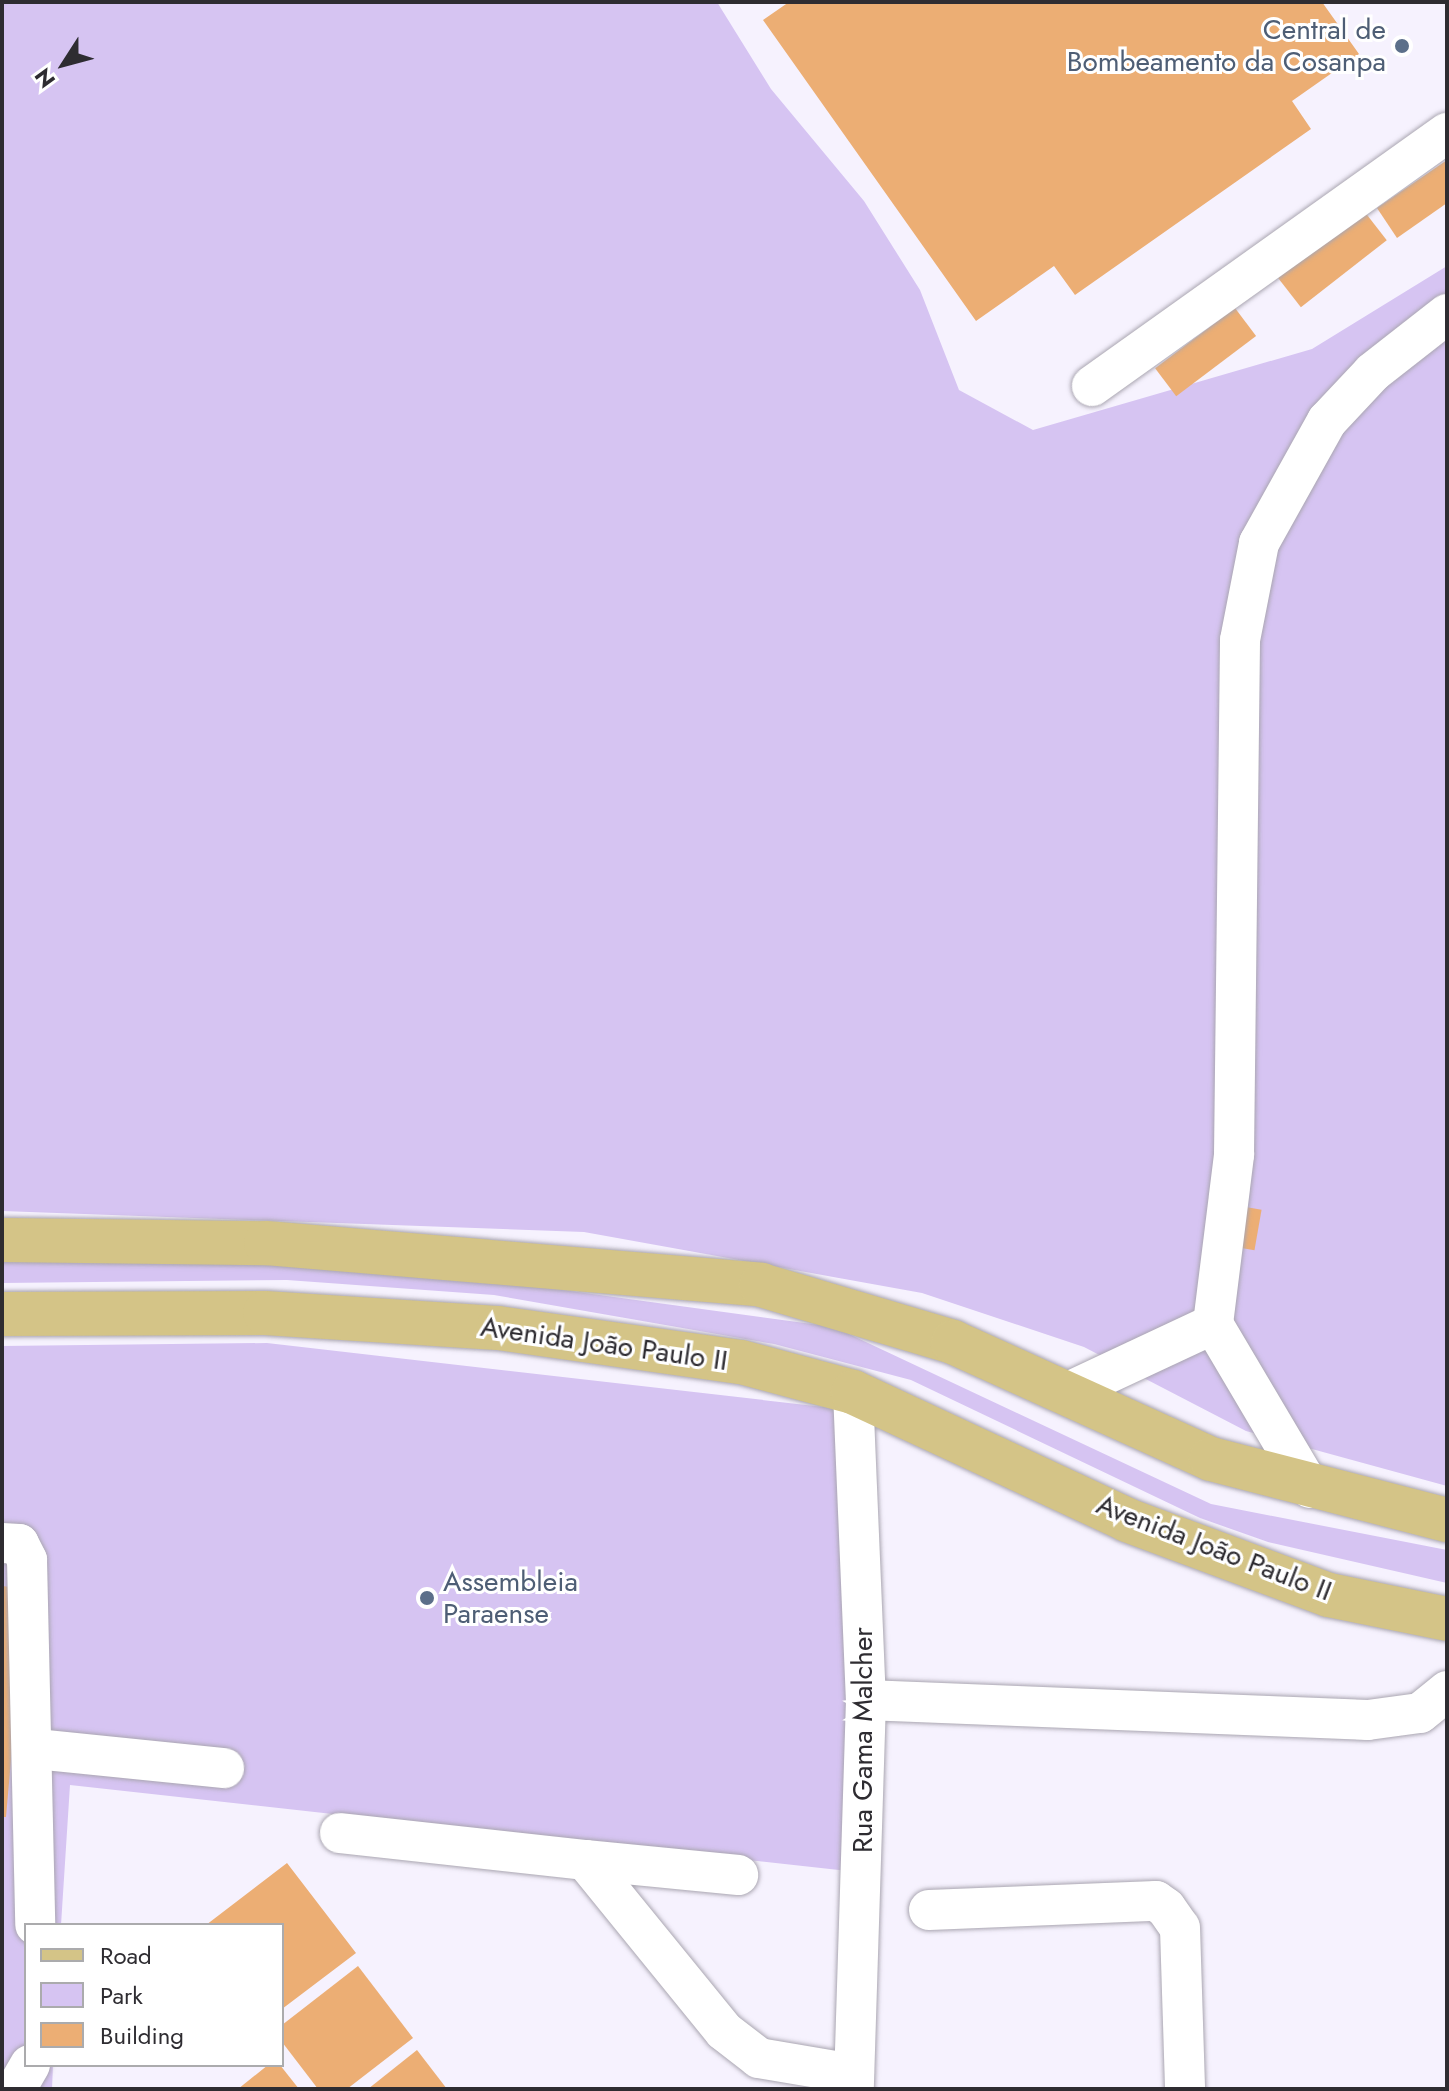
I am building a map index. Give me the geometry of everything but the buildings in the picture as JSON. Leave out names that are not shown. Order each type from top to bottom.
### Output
[{"type":"main road","points":[[2,1240],[266,1243],[761,1285],[925,1332],[1211,1459],[1310,1488],[1447,1520]]},
{"type":"main road","name":"Avenida João Paulo II","points":[[2,1314],[265,1313],[498,1328],[657,1345],[853,1392],[1127,1520],[1329,1595],[1447,1619]]},
{"type":"street","points":[[1092,386],[1447,133]]},
{"type":"street","points":[[1310,1488],[1213,1324],[1234,1155],[1240,640],[1259,543],[1327,421],[1373,372],[1447,314]]},
{"type":"street","points":[[1066,1393],[1213,1324]]},
{"type":"street","name":"Rua Gama Malcher","points":[[853,1392],[866,1700],[854,2082]]},
{"type":"street","points":[[2,1543],[19,1544],[27,1560],[36,1749],[35,1923]]},
{"type":"street","points":[[866,1700],[1368,1720],[1420,1713],[1447,1691]]},
{"type":"street","points":[[36,1749],[224,1768]]},
{"type":"street","points":[[340,1833],[738,1875]]},
{"type":"street","points":[[585,1860],[724,2031],[759,2058],[854,2082]]},
{"type":"street","points":[[929,1910],[1156,1901],[1166,1908],[1180,1928],[1185,2089]]},
{"type":"street","points":[[16,2089],[29,2067]]},
{"type":"green space","points":[[2,2],[717,2],[771,89],[864,201],[920,290],[959,390],[1033,430],[1312,349],[1447,266],[1447,1486],[1246,1431],[1084,1347],[922,1293],[584,1232],[2,1211]]},
{"type":"green space","points":[[2,1259],[344,1260],[834,1327],[1211,1504],[1447,1550],[1447,1583],[1268,1542],[1200,1518],[911,1380],[774,1344],[494,1295],[287,1280],[2,1283]]},
{"type":"green space","name":"Assembleia Paraense","points":[[267,1343],[850,1410],[857,1872],[70,1785],[61,1923],[24,1923],[24,2067],[53,2067],[52,2089],[2,2089],[2,1346]]},
{"type":"place","name":"Central de Bombeamento da Cosanpa","points":[[1402,46]]},
{"type":"place","name":"Assembleia Paraense","points":[[427,1598]]}]
